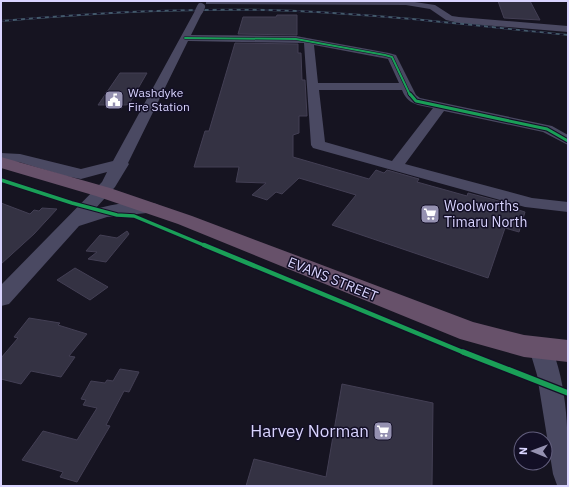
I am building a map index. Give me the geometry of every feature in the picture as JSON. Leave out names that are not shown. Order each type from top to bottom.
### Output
[{"type":"highway","name":"EVANS STREET","points":[[1,162],[103,192],[185,220],[469,332],[524,346],[568,351]]},
{"type":"street","points":[[1,298],[103,192],[120,164],[200,9],[211,2],[406,3],[432,7],[449,18],[459,20],[568,29]]},
{"type":"street","points":[[185,38],[296,39],[392,57],[411,98],[416,101],[546,129],[568,141]]},
{"type":"street","points":[[309,41],[318,145],[532,203],[568,207]]},
{"type":"street","points":[[313,86],[405,86]]},
{"type":"street","points":[[396,166],[441,106]]},
{"type":"street","points":[[1,157],[20,158],[71,173],[81,174],[120,164]]},
{"type":"street","points":[[71,224],[94,214],[110,210],[151,208]]},
{"type":"street","points":[[541,348],[550,375],[568,474]]},
{"type":"building","points":[[498,1],[530,1],[540,20],[504,18]]},
{"type":"building","points":[[277,15],[297,15],[297,35],[238,34],[243,17],[276,17]]},
{"type":"building","points":[[235,43],[298,44],[298,53],[301,53],[302,80],[305,80],[307,116],[299,116],[299,133],[293,135],[293,157],[369,179],[376,170],[384,173],[387,170],[419,179],[417,182],[467,196],[468,193],[510,204],[509,207],[525,212],[519,232],[505,228],[488,278],[332,225],[356,195],[299,178],[282,194],[276,192],[267,200],[252,195],[266,183],[236,182],[239,167],[194,167],[205,131],[209,131]]},
{"type":"building","points":[[120,73],[147,73],[129,104],[98,105]]},
{"type":"building","points":[[1,203],[30,214],[34,210],[39,211],[42,208],[57,209],[34,234],[1,264]]},
{"type":"building","points":[[127,231],[129,234],[106,262],[88,259],[97,252],[86,251],[100,235],[117,238]]},
{"type":"building","points":[[75,268],[108,287],[90,300],[57,280]]},
{"type":"building","points":[[29,318],[60,323],[58,325],[87,334],[69,356],[75,357],[61,377],[31,371],[21,384],[1,379],[1,358],[18,338],[14,337]]},
{"type":"building","points":[[120,369],[139,372],[129,392],[124,391],[106,425],[110,426],[77,482],[60,477],[63,472],[22,460],[43,431],[77,440],[97,408],[83,405],[86,400],[81,399],[91,381],[105,383],[107,380],[113,381]]},
{"type":"building","name":"Harvey Norman","points":[[342,384],[433,403],[432,486],[246,486],[254,459],[326,477]]},
{"type":"railway","points":[[1,21],[149,11],[260,10],[365,15],[568,35]]},
{"type":"cycle path","points":[[185,38],[296,39],[385,55],[392,57],[411,97],[416,101],[547,129],[568,141]]},
{"type":"cycle path","points":[[1,180],[67,200],[72,203],[77,203],[117,215],[134,216],[405,329],[568,393]]},
{"type":"place","name":"Washdyke Fire Station","points":[[114,100]]},
{"type":"place","name":"Woolworths Timaru North","points":[[430,214]]},
{"type":"place","name":"Harvey Norman","points":[[383,431]]}]
